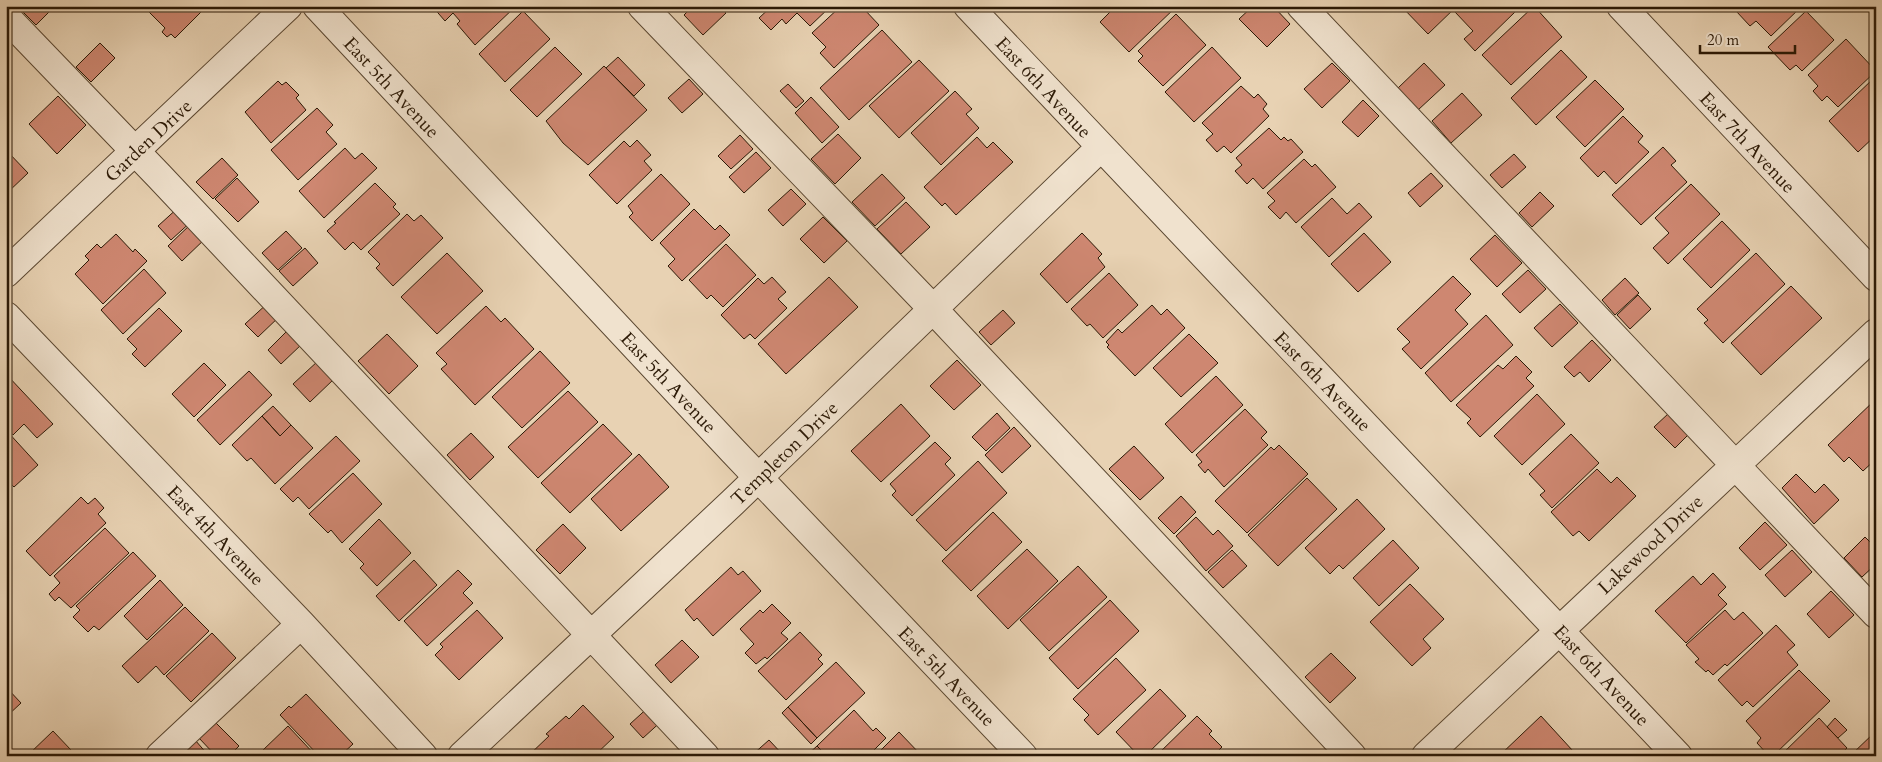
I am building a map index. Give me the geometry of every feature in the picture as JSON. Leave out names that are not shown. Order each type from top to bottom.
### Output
[{"type":"street","name":"Garden Drive","points":[[6,273],[136,152],[288,6]]},
{"type":"street","name":"East 5th Avenue","points":[[317,6],[759,478],[1023,756]]},
{"type":"street","points":[[642,6],[933,309],[1352,756]]},
{"type":"street","name":"East 6th Avenue","points":[[968,6],[1678,756]]},
{"type":"street","points":[[1301,6],[1876,614]]},
{"type":"street","name":"East 7th Avenue","points":[[1620,6],[1876,277]]},
{"type":"street","points":[[6,17],[593,635],[705,756]]},
{"type":"street","name":"Templeton Drive","points":[[462,756],[759,478],[1101,147]]},
{"type":"street","name":"East 4th Avenue","points":[[6,316],[301,624],[423,756]]},
{"type":"street","name":"Lakewood Drive","points":[[1426,756],[1876,333]]},
{"type":"street","points":[[160,756],[301,624]]},
{"type":"building","points":[[17,6],[55,6],[36,25]]},
{"type":"building","points":[[143,6],[207,6],[175,38],[171,34],[167,37],[162,32],[165,28]]},
{"type":"building","points":[[432,6],[516,6],[475,45],[457,24],[460,21],[453,13],[445,21]]},
{"type":"building","points":[[693,6],[720,6],[726,13],[703,35],[684,15]]},
{"type":"building","points":[[772,6],[831,6],[810,26],[797,13],[786,24],[782,19],[771,30],[759,18]]},
{"type":"building","points":[[841,6],[866,6],[864,9],[879,25],[834,68],[820,53],[826,47],[812,33]]},
{"type":"building","points":[[1116,6],[1177,6],[1129,52],[1100,22]]},
{"type":"building","points":[[1253,6],[1273,6],[1290,24],[1267,47],[1239,19]]},
{"type":"building","points":[[1401,6],[1457,6],[1428,34]]},
{"type":"building","points":[[1462,6],[1513,6],[1517,10],[1475,51],[1464,39],[1473,31],[1455,12]]},
{"type":"building","points":[[1534,6],[1562,37],[1511,85],[1482,55]]},
{"type":"building","points":[[1741,6],[1802,6],[1771,36],[1756,21],[1750,26],[1736,11]]},
{"type":"building","points":[[523,11],[550,39],[505,82],[479,54]]},
{"type":"building","points":[[1806,11],[1834,40],[1802,71],[1796,65],[1790,70],[1768,47]]},
{"type":"building","points":[[1176,14],[1206,45],[1163,86],[1138,61],[1143,56],[1138,51]]},
{"type":"building","points":[[882,30],[912,62],[849,120],[820,88]]},
{"type":"building","points":[[1846,39],[1876,71],[1838,107],[1827,96],[1822,101],[1813,91],[1818,86],[1808,75]]},
{"type":"building","points":[[100,43],[115,58],[91,82],[76,67]]},
{"type":"building","points":[[555,47],[582,74],[537,117],[510,90]]},
{"type":"building","points":[[1212,47],[1241,78],[1194,122],[1165,92]]},
{"type":"building","points":[[1561,50],[1587,77],[1536,125],[1511,98]]},
{"type":"building","points":[[618,57],[645,85],[634,96],[606,68]]},
{"type":"building","points":[[919,60],[949,91],[899,138],[869,106]]},
{"type":"building","points":[[1332,63],[1350,81],[1322,108],[1304,89]]},
{"type":"building","points":[[1424,63],[1445,85],[1418,110],[1398,88]]},
{"type":"building","points":[[604,66],[647,110],[588,165],[563,143],[546,121]]},
{"type":"building","points":[[1874,78],[1876,135],[1858,152],[1829,121]]},
{"type":"building","points":[[689,79],[703,94],[682,113],[668,98]]},
{"type":"building","points":[[1595,80],[1624,109],[1585,147],[1556,117]]},
{"type":"building","points":[[278,81],[282,85],[286,82],[299,95],[296,98],[306,110],[271,143],[245,112]]},
{"type":"building","points":[[788,84],[804,101],[796,108],[780,91]]},
{"type":"building","points":[[1241,86],[1254,98],[1258,94],[1267,104],[1263,109],[1269,116],[1231,153],[1224,146],[1217,152],[1206,140],[1213,134],[1202,123]]},
{"type":"building","points":[[955,91],[972,109],[966,114],[979,128],[941,165],[911,133]]},
{"type":"building","points":[[1462,93],[1482,115],[1451,143],[1432,121]]},
{"type":"building","points":[[58,96],[86,125],[57,154],[29,124]]},
{"type":"building","points":[[811,97],[839,127],[822,143],[795,113]]},
{"type":"building","points":[[1363,100],[1379,116],[1358,137],[1342,122]]},
{"type":"building","points":[[317,108],[333,125],[326,132],[337,144],[298,180],[271,150]]},
{"type":"building","points":[[1623,116],[1643,136],[1638,142],[1649,152],[1616,184],[1604,171],[1598,177],[1580,158]]},
{"type":"building","points":[[1269,128],[1281,140],[1284,137],[1288,141],[1291,139],[1303,152],[1263,189],[1253,178],[1247,184],[1235,171],[1242,165],[1236,158]]},
{"type":"building","points":[[838,134],[861,158],[835,184],[811,159]]},
{"type":"building","points":[[740,135],[753,149],[731,169],[718,156]]},
{"type":"building","points":[[977,137],[987,148],[993,142],[1013,162],[956,215],[945,203],[942,206],[924,187]]},
{"type":"building","points":[[637,140],[651,155],[644,161],[652,170],[617,204],[589,175],[624,141],[630,147]]},
{"type":"building","points":[[1663,147],[1676,161],[1671,165],[1687,182],[1641,225],[1612,195]]},
{"type":"building","points":[[345,148],[355,159],[362,153],[377,168],[324,218],[299,191]]},
{"type":"building","points":[[6,150],[28,173],[6,194]]},
{"type":"building","points":[[756,152],[771,168],[744,193],[729,177]]},
{"type":"building","points":[[1514,154],[1526,167],[1502,188],[1490,175]]},
{"type":"building","points":[[222,158],[238,175],[213,199],[196,182]]},
{"type":"building","points":[[1304,159],[1312,167],[1315,164],[1336,187],[1296,223],[1286,212],[1280,219],[1268,207],[1275,201],[1267,193]]},
{"type":"building","points":[[1431,173],[1443,186],[1420,207],[1408,193]]},
{"type":"building","points":[[661,174],[690,204],[652,241],[629,217],[633,213],[628,206]]},
{"type":"building","points":[[882,174],[905,198],[875,226],[852,202]]},
{"type":"building","points":[[237,178],[259,202],[238,222],[215,199]]},
{"type":"building","points":[[375,183],[396,204],[393,207],[400,214],[361,250],[353,242],[345,250],[327,231]]},
{"type":"building","points":[[1691,184],[1720,214],[1668,264],[1653,248],[1669,233],[1655,218]]},
{"type":"building","points":[[791,189],[806,204],[783,226],[768,210]]},
{"type":"building","points":[[1540,192],[1554,206],[1532,227],[1519,213]]},
{"type":"building","points":[[1332,198],[1347,214],[1359,203],[1372,217],[1329,257],[1301,227]]},
{"type":"building","points":[[906,202],[930,227],[901,254],[877,229]]},
{"type":"building","points":[[180,206],[193,220],[171,240],[158,226]]},
{"type":"building","points":[[694,209],[715,230],[720,225],[730,235],[682,281],[668,266],[675,259],[660,243]]},
{"type":"building","points":[[407,214],[414,221],[421,215],[443,238],[393,286],[376,268],[380,264],[368,252]]},
{"type":"building","points":[[823,217],[847,241],[824,263],[800,239]]},
{"type":"building","points":[[194,221],[208,236],[182,261],[168,246]]},
{"type":"building","points":[[1722,221],[1750,250],[1711,288],[1683,259]]},
{"type":"building","points":[[286,231],[302,248],[278,270],[262,253]]},
{"type":"building","points":[[1082,233],[1102,254],[1098,258],[1105,267],[1067,303],[1040,274]]},
{"type":"building","points":[[1364,233],[1391,262],[1358,292],[1331,264]]},
{"type":"building","points":[[116,234],[133,252],[135,249],[147,261],[103,304],[75,274],[89,260],[85,256],[97,244],[101,248]]},
{"type":"building","points":[[1495,235],[1522,263],[1497,287],[1470,259]]},
{"type":"building","points":[[726,244],[756,275],[723,307],[711,295],[707,299],[689,280]]},
{"type":"building","points":[[305,248],[318,263],[293,286],[279,271]]},
{"type":"building","points":[[447,253],[483,291],[437,334],[401,297]]},
{"type":"building","points":[[1756,253],[1785,284],[1723,343],[1704,323],[1708,320],[1697,309]]},
{"type":"building","points":[[144,269],[166,293],[123,334],[101,310]]},
{"type":"building","points":[[1528,270],[1546,289],[1520,313],[1502,294]]},
{"type":"building","points":[[1109,273],[1138,305],[1103,338],[1090,324],[1087,326],[1071,309]]},
{"type":"building","points":[[1453,276],[1471,294],[1455,310],[1468,324],[1421,369],[1402,349],[1410,342],[1397,329]]},
{"type":"building","points":[[772,277],[786,292],[778,299],[787,308],[755,339],[750,334],[744,339],[721,315],[758,278],[764,284]]},
{"type":"building","points":[[829,277],[858,307],[786,374],[758,344]]},
{"type":"building","points":[[1625,278],[1639,293],[1615,315],[1602,300]]},
{"type":"building","points":[[1791,286],[1822,318],[1761,375],[1731,343]]},
{"type":"building","points":[[1638,295],[1651,309],[1630,329],[1617,315]]},
{"type":"building","points":[[269,302],[281,315],[258,337],[245,324]]},
{"type":"building","points":[[1560,304],[1578,323],[1552,347],[1534,328]]},
{"type":"building","points":[[1152,305],[1161,315],[1167,309],[1185,328],[1135,376],[1107,347],[1109,345],[1106,342],[1118,329],[1122,333]]},
{"type":"building","points":[[486,306],[501,322],[505,318],[534,349],[475,405],[441,369],[447,364],[436,353]]},
{"type":"building","points":[[159,308],[182,331],[145,367],[132,354],[137,349],[127,339]]},
{"type":"building","points":[[1003,310],[1015,323],[991,345],[979,332]]},
{"type":"building","points":[[1486,315],[1513,345],[1451,402],[1425,373]]},
{"type":"building","points":[[288,330],[302,344],[281,364],[268,350]]},
{"type":"building","points":[[387,334],[418,366],[389,394],[358,361]]},
{"type":"building","points":[[1189,334],[1218,363],[1181,397],[1153,368]]},
{"type":"building","points":[[1592,340],[1611,360],[1589,382],[1580,372],[1574,377],[1564,367]]},
{"type":"building","points":[[540,351],[570,383],[522,428],[492,397]]},
{"type":"building","points":[[1516,356],[1532,372],[1526,378],[1534,386],[1480,437],[1467,423],[1471,419],[1456,405],[1498,365],[1503,369]]},
{"type":"building","points":[[957,360],[981,385],[954,410],[930,386]]},
{"type":"building","points":[[318,361],[334,379],[310,402],[293,384]]},
{"type":"building","points":[[204,363],[226,385],[194,417],[172,394]]},
{"type":"building","points":[[249,371],[272,395],[220,445],[197,420]]},
{"type":"building","points":[[6,374],[53,424],[37,438],[24,424],[13,435],[6,427]]},
{"type":"building","points":[[1216,376],[1243,405],[1192,453],[1165,424]]},
{"type":"building","points":[[568,391],[598,422],[538,478],[508,447]]},
{"type":"building","points":[[1537,394],[1565,424],[1522,465],[1494,436]]},
{"type":"building","points":[[1876,399],[1876,459],[1863,471],[1849,457],[1844,462],[1828,445]]},
{"type":"building","points":[[901,404],[930,436],[881,482],[851,451]]},
{"type":"building","points":[[273,406],[291,425],[280,436],[262,416]]},
{"type":"building","points":[[1245,409],[1267,432],[1261,438],[1268,445],[1224,487],[1208,469],[1205,473],[1198,465],[1202,462],[1196,455]]},
{"type":"building","points":[[997,413],[1010,428],[986,451],[972,437]]},
{"type":"building","points":[[1669,413],[1689,434],[1675,448],[1654,427]]},
{"type":"building","points":[[262,416],[280,436],[291,425],[313,448],[275,484],[251,458],[247,461],[232,445]]},
{"type":"building","points":[[603,424],[632,454],[570,513],[541,483]]},
{"type":"building","points":[[1014,427],[1031,446],[1002,473],[985,455]]},
{"type":"building","points":[[6,430],[38,465],[14,487],[6,479]]},
{"type":"building","points":[[471,433],[494,457],[470,480],[447,455]]},
{"type":"building","points":[[1571,434],[1599,463],[1552,508],[1540,495],[1545,491],[1529,474]]},
{"type":"building","points":[[336,436],[360,461],[309,509],[298,497],[293,502],[280,489]]},
{"type":"building","points":[[935,442],[951,458],[945,464],[955,475],[912,516],[892,495],[896,491],[890,484]]},
{"type":"building","points":[[1279,445],[1308,474],[1247,533],[1215,501],[1271,447],[1274,450]]},
{"type":"building","points":[[1134,446],[1164,478],[1140,500],[1109,469]]},
{"type":"building","points":[[639,454],[669,487],[621,531],[591,499]]},
{"type":"building","points":[[978,461],[1007,493],[946,551],[916,520]]},
{"type":"building","points":[[1597,469],[1611,483],[1617,477],[1636,496],[1589,541],[1579,531],[1573,536],[1551,512]]},
{"type":"building","points":[[353,473],[382,504],[342,543],[331,530],[328,533],[309,514]]},
{"type":"building","points":[[1796,474],[1815,493],[1824,484],[1839,500],[1814,524],[1782,488]]},
{"type":"building","points":[[1307,478],[1337,509],[1278,566],[1248,535]]},
{"type":"building","points":[[1181,496],[1196,512],[1174,534],[1158,518]]},
{"type":"building","points":[[81,497],[88,504],[95,498],[104,508],[98,514],[106,523],[50,576],[26,551]]},
{"type":"building","points":[[1357,499],[1385,529],[1343,569],[1339,565],[1330,574],[1305,548]]},
{"type":"building","points":[[993,512],[1022,542],[971,591],[942,561]]},
{"type":"building","points":[[1196,517],[1213,535],[1218,530],[1233,546],[1206,571],[1176,536]]},
{"type":"building","points":[[379,519],[411,553],[377,586],[360,568],[364,564],[349,549]]},
{"type":"building","points":[[1765,522],[1787,545],[1760,570],[1739,548]]},
{"type":"building","points":[[563,524],[586,548],[560,574],[536,550]]},
{"type":"building","points":[[105,528],[129,553],[71,608],[59,597],[55,601],[49,594],[60,583],[54,576]]},
{"type":"building","points":[[1865,537],[1876,548],[1876,564],[1862,577],[1844,558]]},
{"type":"building","points":[[1393,540],[1419,568],[1379,606],[1353,578]]},
{"type":"building","points":[[1027,549],[1058,581],[1008,629],[977,596]]},
{"type":"building","points":[[1232,550],[1247,566],[1223,588],[1208,572]]},
{"type":"building","points":[[1792,550],[1812,572],[1785,597],[1765,575]]},
{"type":"building","points":[[133,552],[156,576],[99,630],[94,626],[88,632],[73,617],[80,610],[76,606]]},
{"type":"building","points":[[414,560],[437,585],[399,621],[376,596]]},
{"type":"building","points":[[1078,566],[1107,597],[1049,651],[1020,620]]},
{"type":"building","points":[[731,567],[738,575],[743,571],[761,591],[713,636],[697,618],[694,621],[685,610]]},
{"type":"building","points":[[458,570],[472,584],[463,593],[473,603],[427,646],[404,621]]},
{"type":"building","points":[[1713,573],[1726,587],[1718,595],[1727,604],[1686,643],[1655,611],[1693,576],[1701,585]]},
{"type":"building","points":[[160,580],[183,605],[147,640],[124,616]]},
{"type":"building","points":[[1410,584],[1444,619],[1423,639],[1431,648],[1412,666],[1370,622]]},
{"type":"building","points":[[1831,591],[1854,615],[1829,638],[1807,614]]},
{"type":"building","points":[[1110,600],[1139,631],[1078,689],[1049,658]]},
{"type":"building","points":[[772,604],[791,623],[781,633],[788,639],[767,659],[765,657],[756,664],[745,653],[754,644],[740,629],[760,610],[763,613]]},
{"type":"building","points":[[185,607],[209,631],[164,675],[156,666],[138,683],[122,666]]},
{"type":"building","points":[[477,610],[503,638],[459,680],[435,655],[443,647],[440,644]]},
{"type":"building","points":[[1725,610],[1734,620],[1743,612],[1763,633],[1727,666],[1725,664],[1713,675],[1708,670],[1706,672],[1695,662],[1699,659],[1686,645]]},
{"type":"building","points":[[1776,625],[1795,645],[1787,652],[1798,665],[1753,707],[1747,701],[1742,706],[1718,680]]},
{"type":"building","points":[[800,632],[822,655],[818,659],[823,664],[786,700],[758,671]]},
{"type":"building","points":[[212,633],[236,658],[191,702],[166,676]]},
{"type":"building","points":[[682,640],[699,657],[671,683],[655,665]]},
{"type":"building","points":[[1331,653],[1356,678],[1330,703],[1305,677]]},
{"type":"building","points":[[1116,658],[1146,690],[1098,735],[1084,720],[1089,715],[1073,699]]},
{"type":"building","points":[[836,662],[865,693],[817,738],[788,707]]},
{"type":"building","points":[[1799,670],[1830,701],[1773,756],[1769,756],[1757,743],[1761,738],[1746,721]]},
{"type":"building","points":[[6,687],[21,703],[6,717]]},
{"type":"building","points":[[1160,689],[1186,716],[1145,756],[1139,756],[1116,732]]},
{"type":"building","points":[[306,694],[353,744],[340,756],[319,756],[280,715]]},
{"type":"building","points":[[652,704],[665,718],[643,738],[630,724]]},
{"type":"building","points":[[583,705],[614,737],[594,756],[528,756],[549,736],[546,734],[566,716],[569,719]]},
{"type":"building","points":[[788,707],[817,738],[811,744],[782,713]]},
{"type":"building","points":[[854,710],[873,731],[876,728],[886,738],[868,756],[827,756],[817,746]]},
{"type":"building","points":[[1197,716],[1212,731],[1209,734],[1222,747],[1213,756],[1156,756]]},
{"type":"building","points":[[1541,716],[1573,751],[1568,756],[1499,756]]},
{"type":"building","points":[[1819,718],[1847,748],[1839,756],[1780,756]]},
{"type":"building","points":[[1835,718],[1847,730],[1838,738],[1827,727]]},
{"type":"building","points":[[214,721],[239,746],[229,756],[216,756],[198,737]]},
{"type":"building","points":[[288,726],[316,756],[266,756],[262,751]]},
{"type":"building","points":[[53,731],[71,750],[65,756],[27,756]]},
{"type":"building","points":[[1876,731],[1876,756],[1850,756]]},
{"type":"building","points":[[899,732],[922,756],[875,756]]},
{"type":"building","points":[[195,740],[209,756],[179,756]]},
{"type":"building","points":[[769,740],[784,756],[751,756]]},
{"type":"building","points":[[817,746],[827,756],[806,756]]}]
